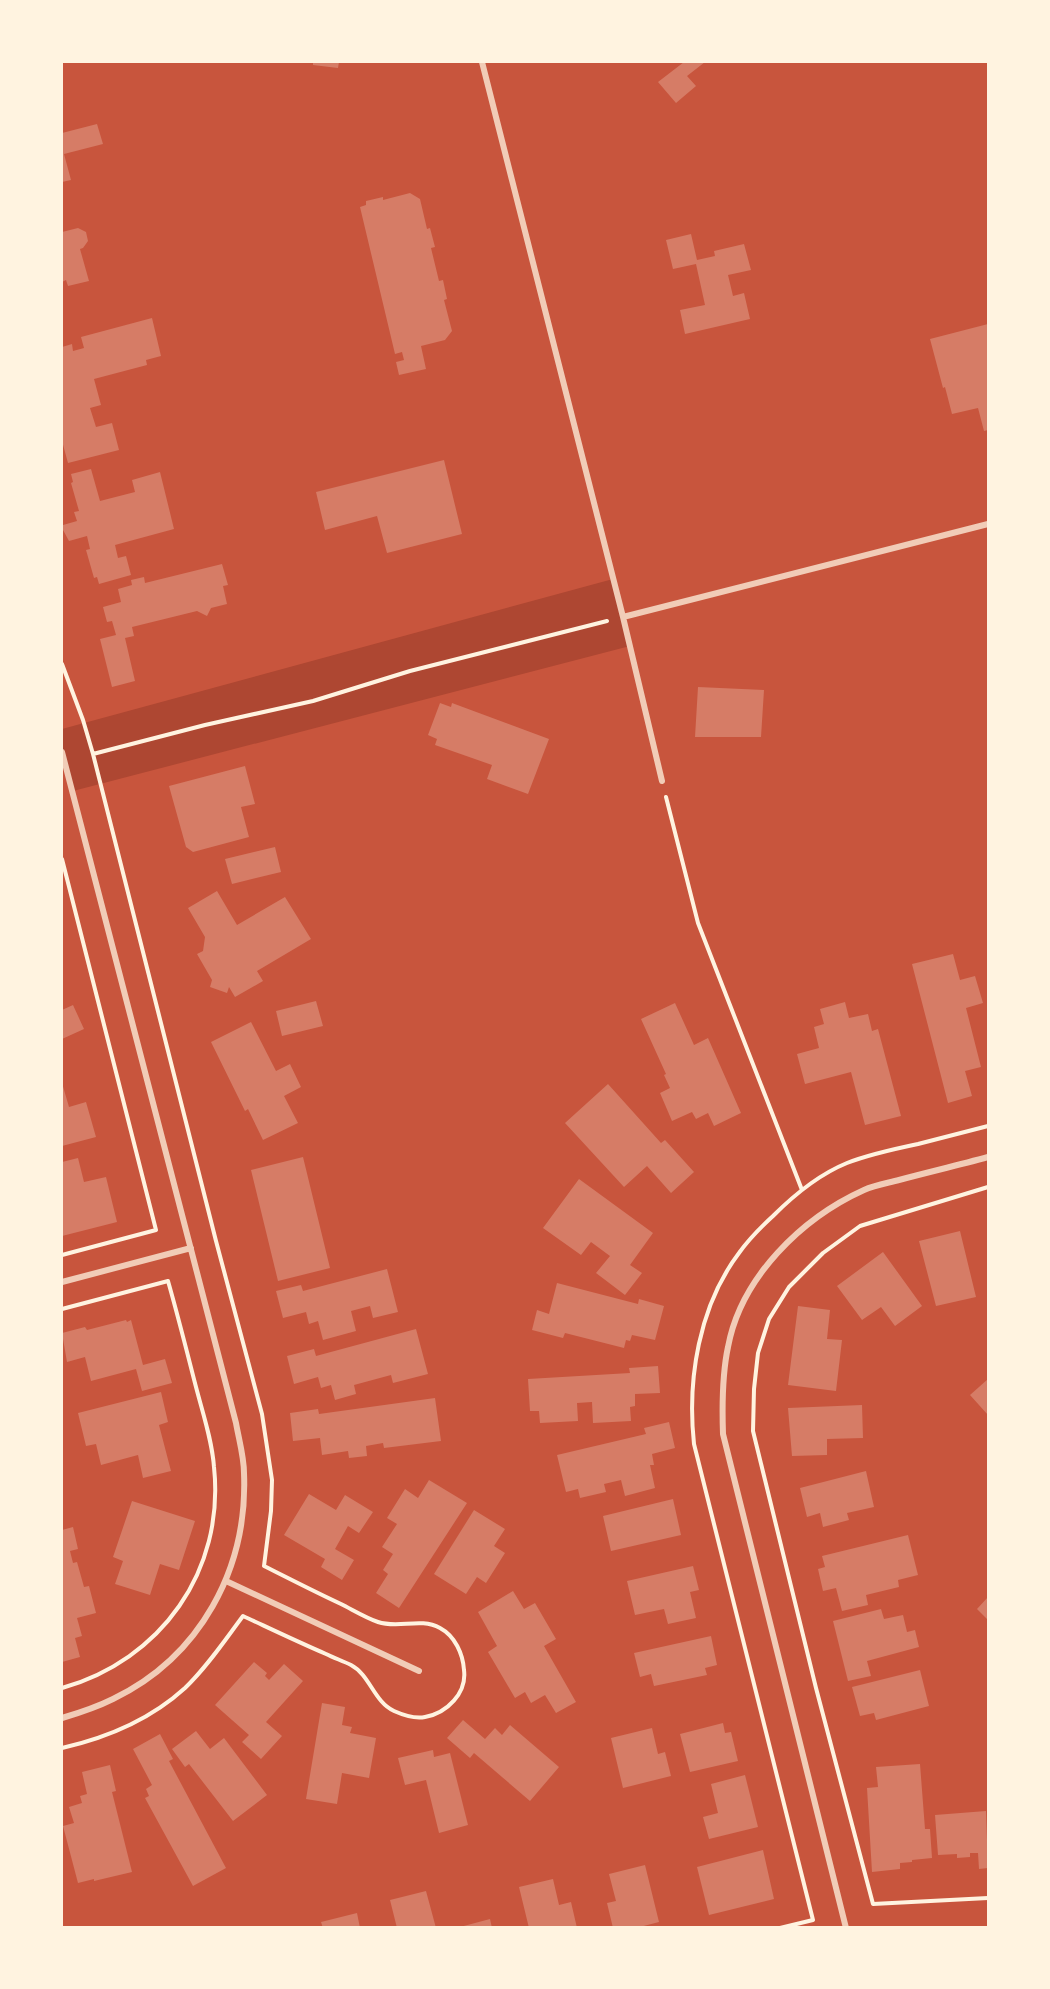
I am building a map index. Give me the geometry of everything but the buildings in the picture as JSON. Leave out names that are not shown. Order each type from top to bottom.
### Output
[{"type":"street","points":[[482,62],[623,617],[662,781]]},
{"type":"street","points":[[623,617],[988,524]]},
{"type":"street","points":[[62,752],[236,1424],[244,1472],[241,1523],[226,1581],[208,1614],[188,1642],[158,1671],[112,1700],[62,1718]]},
{"type":"street","points":[[846,1928],[723,1434],[722,1398],[728,1346],[740,1311],[757,1279],[790,1239],[827,1209],[866,1189],[988,1157]]},
{"type":"street","points":[[62,1282],[191,1248]]},
{"type":"street","points":[[226,1581],[419,1671]]},
{"type":"path","points":[[93,754],[205,725],[313,701],[410,671],[623,617]]},
{"type":"path","points":[[62,664],[93,754],[262,1414],[272,1480],[272,1511],[264,1566]]},
{"type":"path","points":[[662,781],[698,923],[802,1190],[846,1164],[875,1154],[988,1126]]},
{"type":"path","points":[[62,859],[156,1230],[62,1255]]},
{"type":"path","points":[[988,1187],[860,1226],[823,1253],[789,1287],[769,1319],[758,1353],[753,1431],[816,1688],[873,1904],[988,1898]]},
{"type":"path","points":[[62,1310],[168,1281],[210,1442],[215,1487],[207,1545],[194,1583],[181,1604],[153,1639],[136,1653],[102,1673],[62,1689]]},
{"type":"path","points":[[62,1748],[82,1744],[109,1734],[163,1705],[186,1687],[243,1616]]},
{"type":"path","points":[[780,1928],[813,1920],[811,1911]]},
{"type":"shaded area","points":[[613,579],[630,646],[73,791],[62,752],[62,729]]}]
